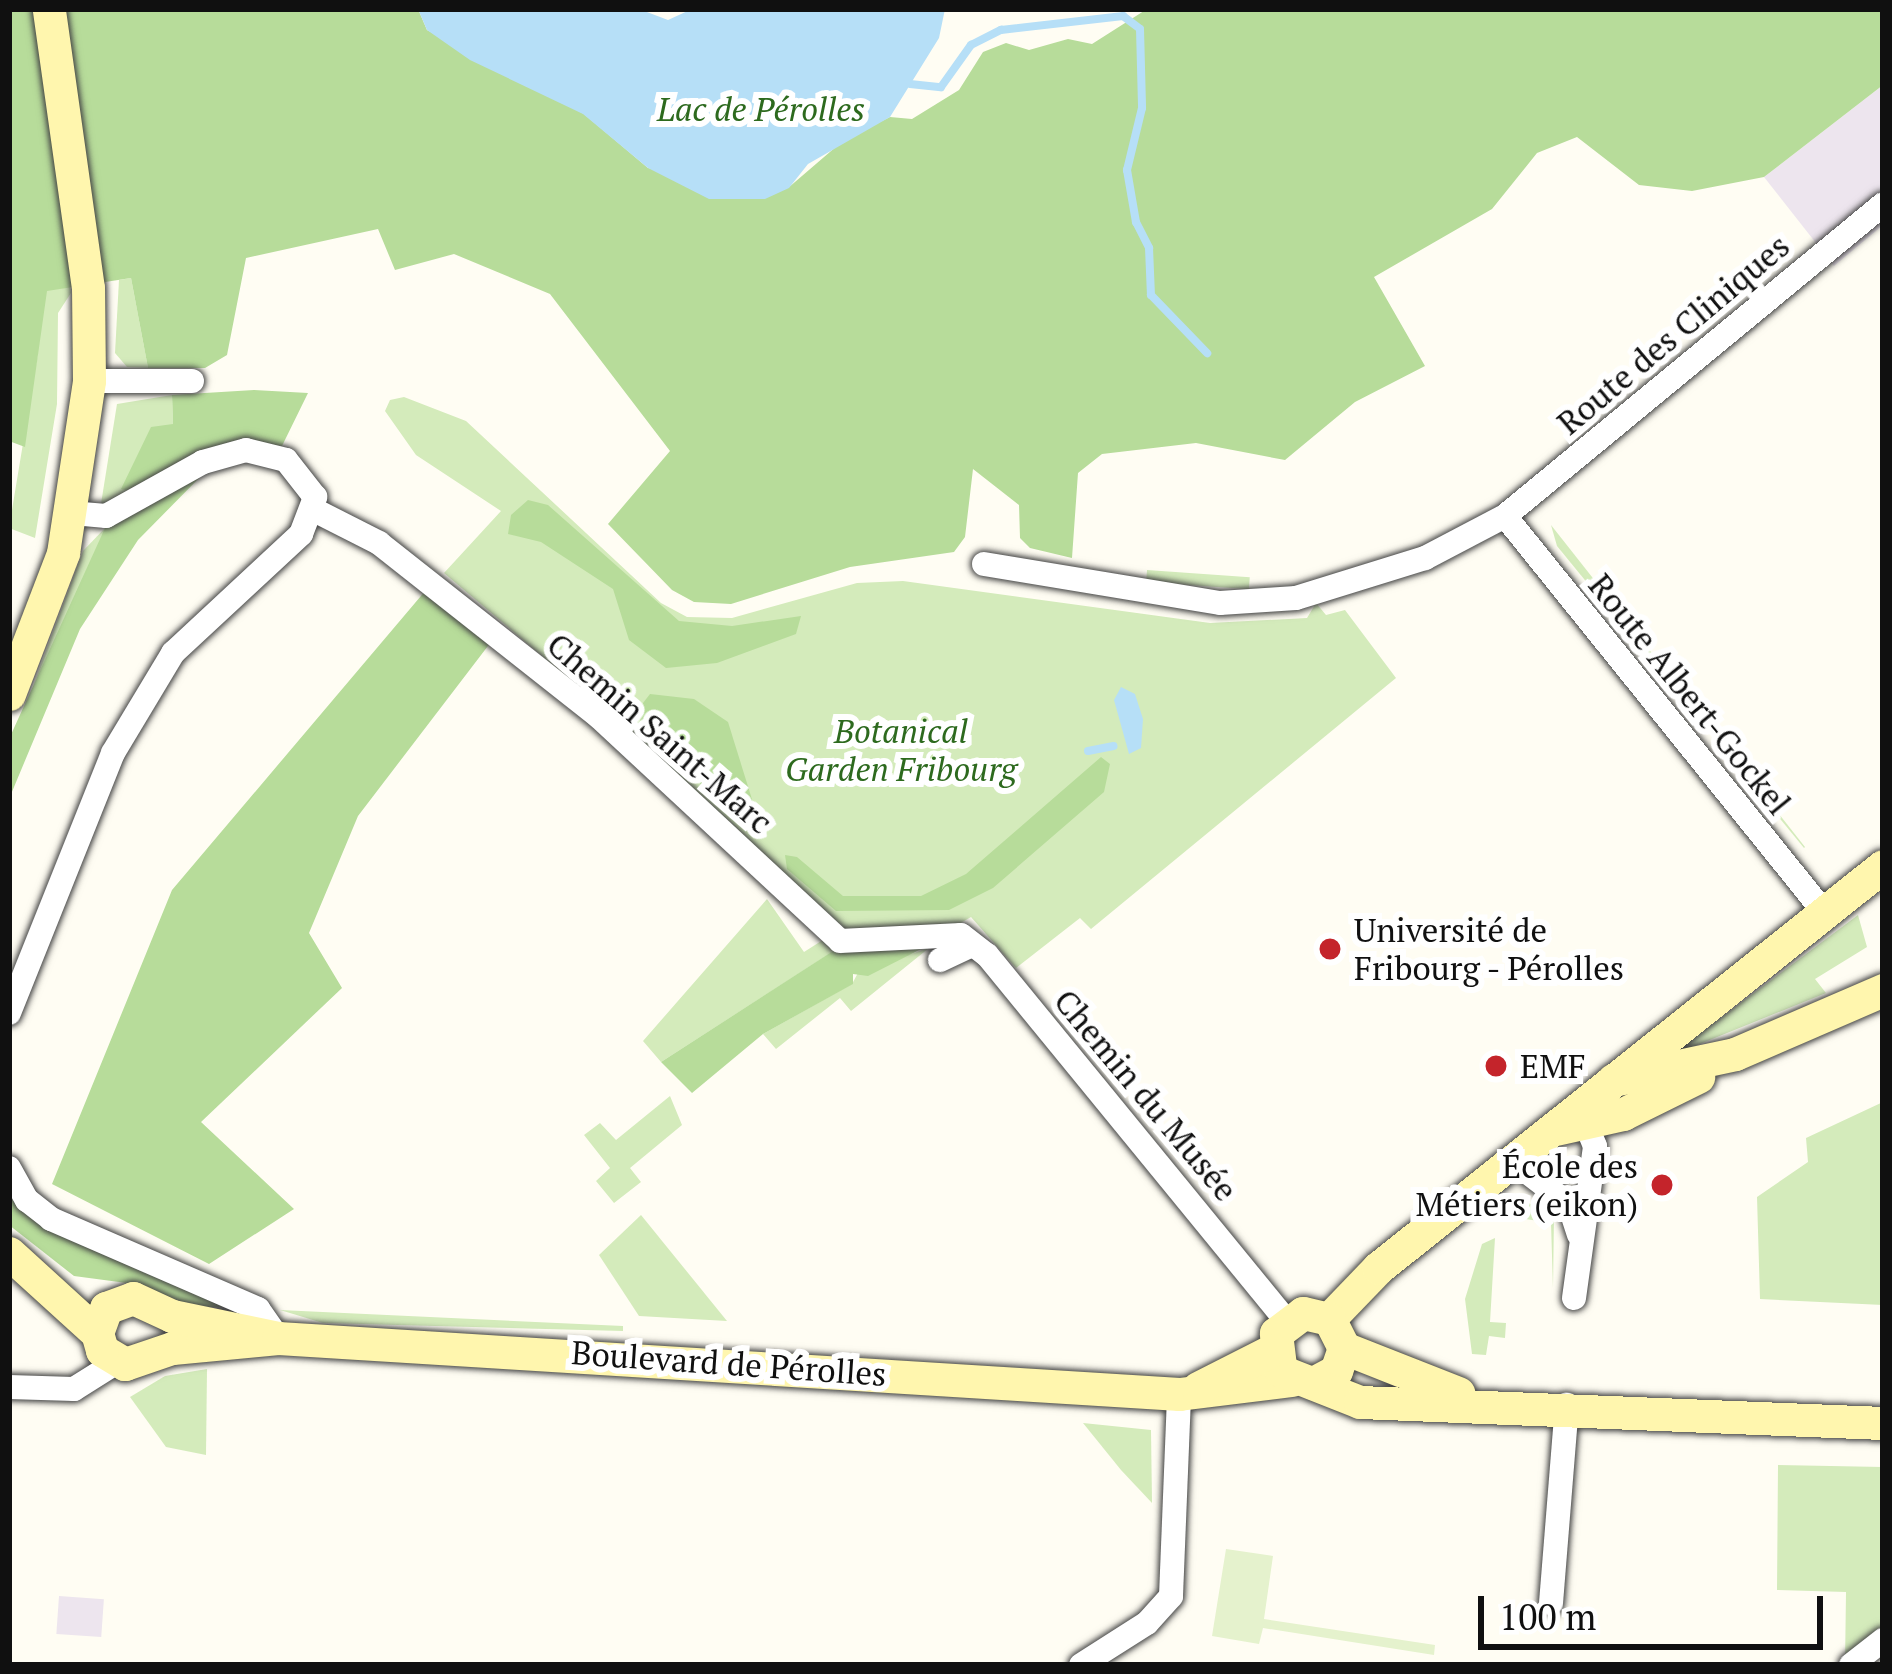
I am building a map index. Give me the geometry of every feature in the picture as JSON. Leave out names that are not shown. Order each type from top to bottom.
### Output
[{"type":"main road","points":[[9,694],[73,513],[89,381],[88,288],[49,9]]},
{"type":"main road","points":[[1573,1121],[1611,1080],[1883,866]]},
{"type":"main road","points":[[1179,1394],[1303,1381],[1336,1371],[1337,1334],[1378,1268],[1514,1162],[1573,1121],[1883,990]]},
{"type":"main road","points":[[1611,1080],[1735,1054]]},
{"type":"main road","points":[[9,1253],[62,1285],[115,1302],[142,1300],[156,1311],[278,1338]]},
{"type":"main road","points":[[9,1253],[97,1333],[117,1362],[134,1364],[155,1352],[278,1338]]},
{"type":"main road","points":[[97,1333],[115,1302]]},
{"type":"main road","points":[[155,1352],[163,1328],[156,1311]]},
{"type":"main road","points":[[1179,1394],[1223,1380],[1303,1312],[1430,1387],[1507,1402]]},
{"type":"main road","points":[[1280,1335],[1303,1381],[1374,1404],[1507,1402],[1883,1423]]},
{"type":"main road","name":"Boulevard de Pérolles","points":[[278,1338],[1179,1394]]},
{"type":"street","name":"Route des Cliniques","points":[[984,564],[1220,603],[1296,598],[1425,558],[1505,515],[1883,204]]},
{"type":"street","points":[[89,381],[192,380]]},
{"type":"street","points":[[9,1013],[113,753],[173,653],[301,535],[316,512],[298,468],[246,450],[203,462],[106,515],[73,513]]},
{"type":"street","name":"Chemin Saint-Marc","points":[[316,512],[379,543],[598,716],[840,941],[857,946],[952,934],[970,946]]},
{"type":"street","name":"Route Albert-Gockel","points":[[1505,515],[1824,912]]},
{"type":"street","points":[[940,960],[970,946]]},
{"type":"street","name":"Chemin du Musée","points":[[970,946],[1073,1056],[1280,1335]]},
{"type":"street","points":[[1573,1121],[1595,1146],[1574,1298]]},
{"type":"street","points":[[1514,1162],[1569,1204],[1580,1237]]},
{"type":"street","points":[[9,1168],[27,1200],[52,1219],[258,1309],[278,1338]]},
{"type":"street","points":[[9,1388],[74,1389],[117,1362]]},
{"type":"street","points":[[1081,1665],[1147,1623],[1171,1596],[1179,1394]]},
{"type":"street","points":[[1551,1603],[1568,1406]]},
{"type":"street","points":[[1851,1665],[1883,1640]]},
{"type":"shaded area","points":[[1883,85],[1883,225],[1834,266],[1764,177]]},
{"type":"shaded area","points":[[59,1596],[104,1599],[101,1637],[56,1634]]},
{"type":"green space","points":[[9,9],[30,9],[71,293],[58,313],[57,404],[35,538],[9,528],[38,353]]},
{"type":"green space","points":[[9,9],[418,9],[427,30],[584,114],[648,168],[788,188],[845,139],[890,117],[912,119],[959,90],[983,52],[1006,43],[1029,50],[1068,39],[1092,44],[1147,9],[1883,9],[1883,85],[1764,177],[1692,191],[1639,185],[1577,137],[1537,153],[1492,209],[1374,277],[1425,366],[1355,402],[1285,460],[1196,443],[1102,454],[1078,473],[1072,558],[1030,548],[1020,538],[1019,505],[973,469],[965,537],[954,552],[850,567],[731,604],[694,602],[672,590],[608,524],[670,451],[550,294],[454,254],[395,270],[378,229],[246,258],[227,355],[205,368],[148,368],[131,278],[47,291],[25,447],[9,441]]},
{"type":"green space","points":[[131,278],[148,368],[127,367],[115,353],[119,280]]},
{"type":"green space","points":[[254,390],[308,393],[282,446],[235,441],[133,492],[121,489],[151,427],[173,424],[172,395]]},
{"type":"green space","points":[[172,395],[173,424],[133,492],[100,510],[117,404]]},
{"type":"green space","name":"Botanical Garden Fribourg","points":[[404,397],[466,421],[661,603],[687,617],[732,618],[857,583],[903,581],[1210,623],[1307,618],[1316,603],[1326,615],[1345,610],[1396,678],[1091,929],[1080,918],[1016,968],[971,917],[945,932],[843,929],[626,727],[444,573],[501,511],[416,455],[385,411],[390,400]]},
{"type":"green space","points":[[205,472],[138,540],[80,629],[9,799],[9,739],[105,528]]},
{"type":"green space","points":[[528,500],[548,505],[679,621],[732,626],[801,616],[796,634],[717,663],[666,668],[629,640],[613,589],[541,542],[508,534],[511,515]]},
{"type":"green space","points":[[1551,525],[1805,847],[1804,848],[1557,546]]},
{"type":"green space","points":[[105,528],[100,550],[33,686],[83,551]]},
{"type":"green space","points":[[1147,570],[1250,577],[1249,589],[1146,582]]},
{"type":"green space","points":[[426,590],[491,642],[358,816],[309,933],[342,988],[201,1122],[294,1209],[209,1264],[52,1184],[172,890]]},
{"type":"green space","points":[[650,694],[694,699],[728,722],[764,838],[754,837],[645,729],[636,712]]},
{"type":"green space","points":[[1101,757],[1110,764],[1104,792],[993,888],[949,910],[836,911],[787,869],[785,855],[797,857],[843,896],[921,896],[966,874]]},
{"type":"green space","points":[[767,899],[804,952],[826,938],[850,952],[832,952],[661,1062],[643,1041]]},
{"type":"green space","points":[[1858,915],[1867,947],[1815,979],[1826,993],[1670,1056]]},
{"type":"green space","points":[[925,947],[868,976],[853,974],[853,984],[763,1034],[692,1093],[661,1062],[833,951]]},
{"type":"green space","points":[[929,948],[851,1011],[840,998],[776,1049],[763,1034],[852,984],[859,971]]},
{"type":"green space","points":[[670,1096],[682,1125],[630,1168],[641,1182],[614,1203],[596,1181],[610,1168],[584,1135],[600,1123],[616,1140]]},
{"type":"green space","points":[[1883,1102],[1883,1305],[1760,1299],[1757,1197],[1808,1162],[1806,1138]]},
{"type":"green space","points":[[9,1184],[236,1307],[206,1307],[205,1315],[134,1284],[74,1276],[9,1225]]},
{"type":"green space","points":[[1523,1200],[1554,1216],[1553,1289],[1551,1223],[1494,1214]]},
{"type":"green space","points":[[641,1215],[727,1321],[639,1316],[599,1255]]},
{"type":"green space","points":[[1495,1238],[1490,1322],[1506,1323],[1505,1338],[1489,1336],[1486,1355],[1472,1354],[1465,1299],[1482,1244]]},
{"type":"green space","points":[[280,1310],[623,1326],[623,1331],[323,1323]]},
{"type":"green space","points":[[207,1369],[206,1455],[166,1447],[130,1397],[165,1376]]},
{"type":"green space","points":[[1083,1423],[1151,1430],[1152,1503],[1121,1470]]},
{"type":"green space","points":[[1778,1465],[1883,1467],[1883,1640],[1845,1665],[1846,1592],[1777,1590]]},
{"type":"green space","points":[[1226,1549],[1273,1556],[1264,1619],[1435,1645],[1434,1655],[1263,1628],[1259,1644],[1212,1636]]},
{"type":"water","name":"Lac de Pérolles","points":[[418,9],[639,9],[668,20],[692,9],[945,9],[939,38],[890,117],[808,164],[789,188],[765,199],[709,199],[648,168],[583,114],[470,60],[427,30]]},
{"type":"water","points":[[1121,687],[1135,694],[1143,719],[1141,748],[1129,754],[1114,700]]},
{"type":"waterway","points":[[910,84],[941,87],[971,45],[1001,30],[1123,16],[1140,29],[1142,108],[1127,170],[1136,222],[1149,248],[1151,295],[1207,353]]},
{"type":"waterway","points":[[1088,751],[1114,746]]},
{"type":"place","name":"Université de Fribourg - Pérolles","points":[[1330,949]]},
{"type":"place","name":"EMF","points":[[1496,1066]]},
{"type":"place","name":"École des Métiers (eikon)","points":[[1662,1185]]}]
